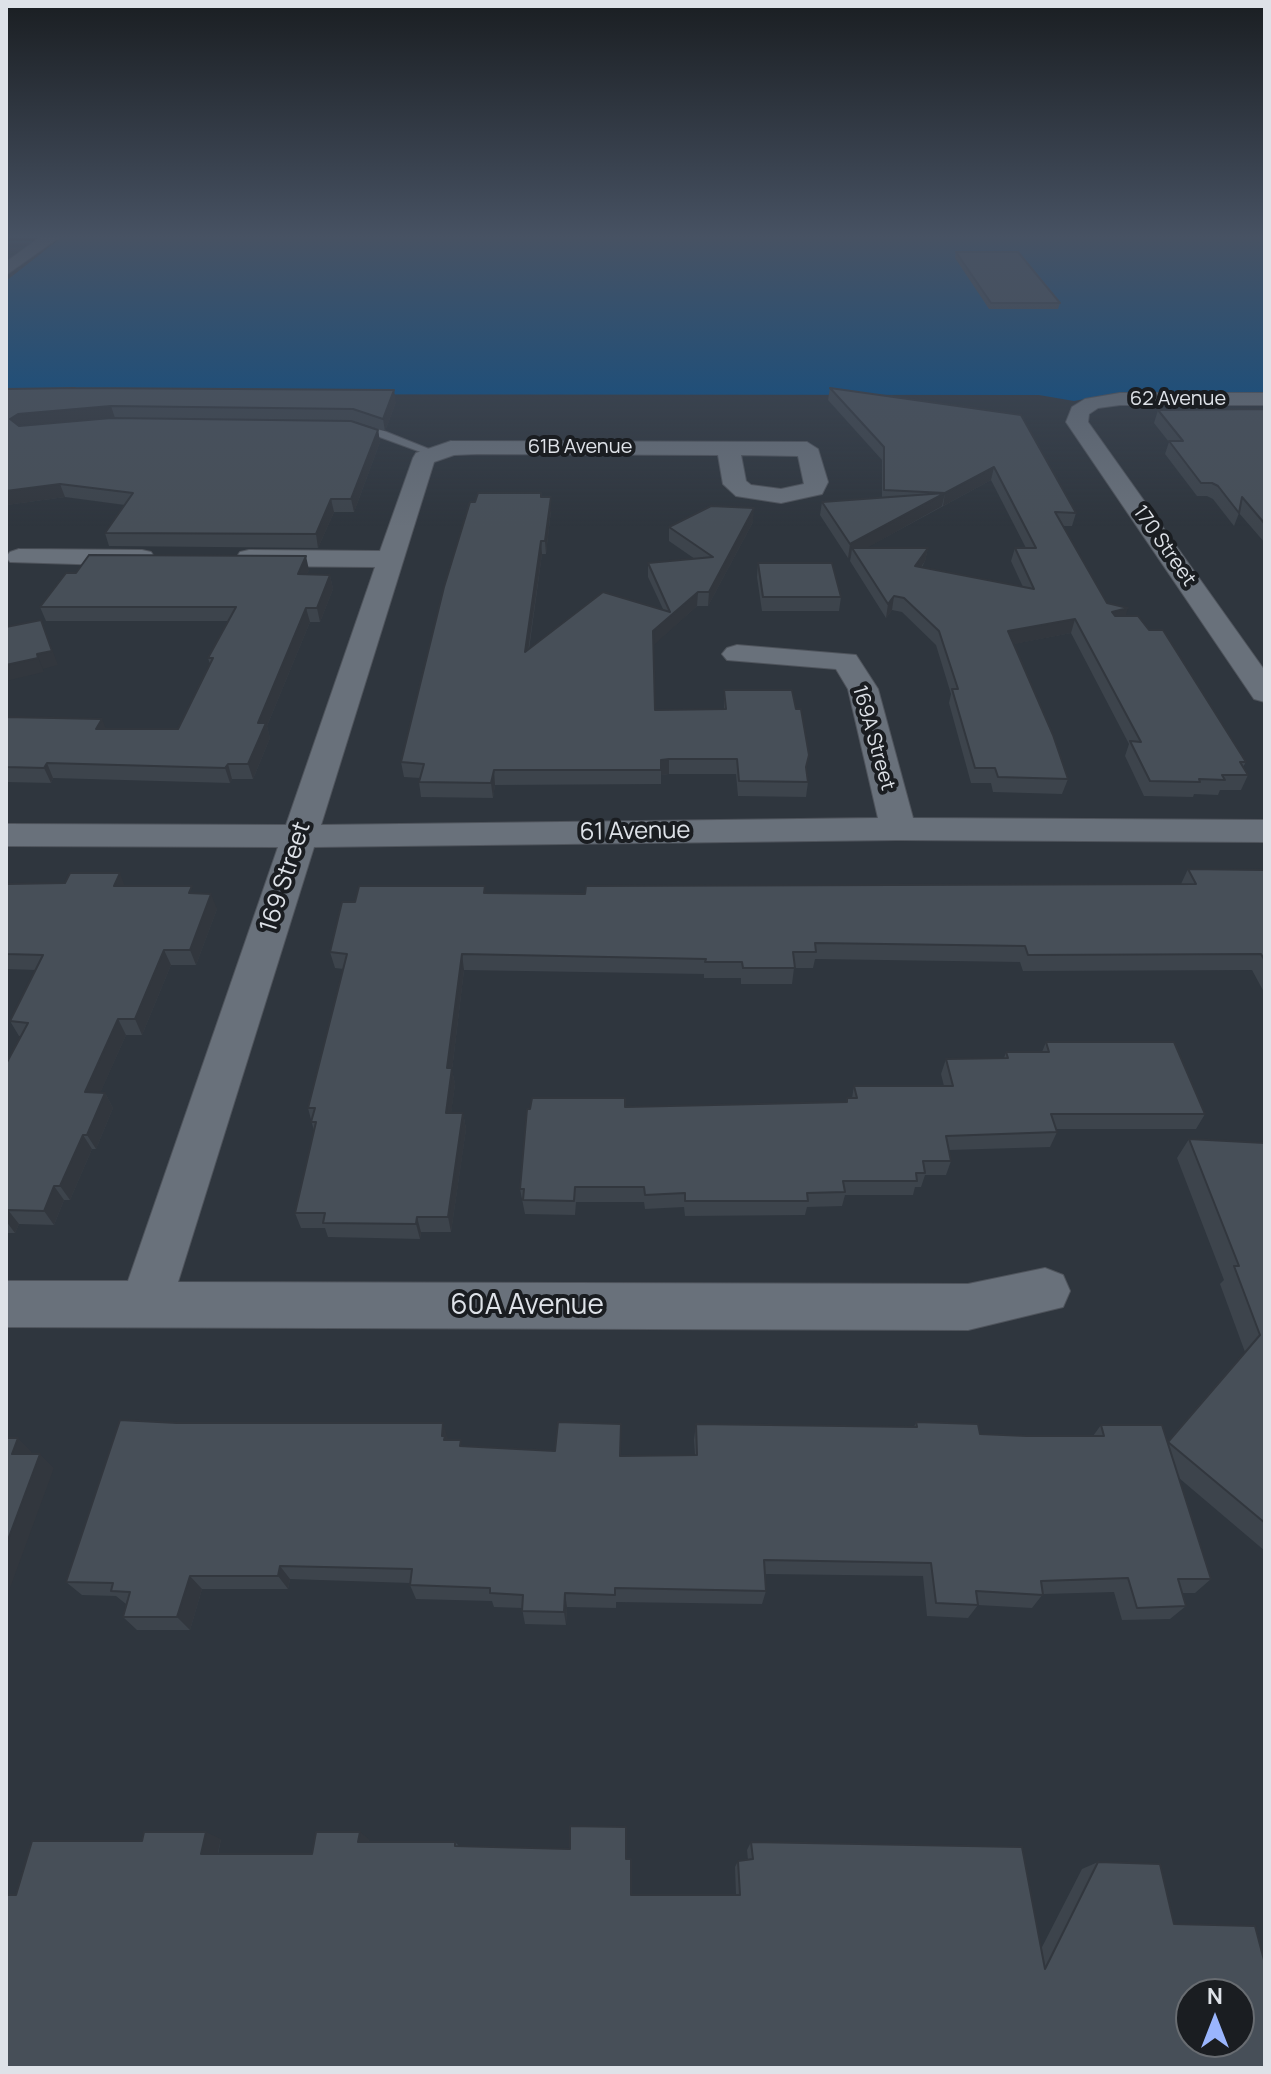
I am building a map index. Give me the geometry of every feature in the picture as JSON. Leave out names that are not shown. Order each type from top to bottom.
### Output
[{"type":"street","name":"62 Avenue","points":[[1092,403],[1120,399],[1265,399]]},
{"type":"street","name":"170 Street","points":[[1092,403],[1079,411],[1077,422],[1265,693]]},
{"type":"street","name":"61B Avenue","points":[[433,453],[477,447],[728,449]]},
{"type":"street","name":"169 Street","points":[[145,1305],[393,559],[420,465],[424,458],[433,453]]},
{"type":"street","points":[[13,565],[37,536]]},
{"type":"street","points":[[13,565],[160,558]]},
{"type":"street","points":[[222,558],[393,559]]},
{"type":"street","name":"169A Street","points":[[737,654],[846,661],[863,689],[898,829]]},
{"type":"street","name":"61 Avenue","points":[[6,835],[299,836],[898,829],[1265,831]]},
{"type":"street","name":"60A Avenue","points":[[6,1304],[968,1307],[1045,1291]]},
{"type":"lane","points":[[341,427],[380,433],[433,453]]},
{"type":"shaded area","points":[[6,333],[1265,333],[1265,394],[1116,393],[1074,401],[1039,395],[6,394]]},
{"type":"building","points":[[830,388],[1021,415],[1076,513],[1055,512],[1107,603],[1128,608],[1112,612],[1115,616],[1138,616],[1149,630],[1163,630],[1246,762],[1240,762],[1248,775],[1222,775],[1225,780],[1199,779],[1200,782],[1150,781],[1130,741],[1141,742],[1075,619],[1008,631],[1053,735],[1068,779],[998,777],[995,768],[975,768],[952,689],[958,689],[939,631],[904,598],[894,596],[888,604],[852,548],[928,548],[915,566],[1034,589],[1015,548],[1036,548],[994,467],[945,493],[884,490],[884,447]]},
{"type":"building","points":[[6,389],[394,390],[383,419],[353,409],[111,406],[18,414],[10,419],[19,426],[111,418],[351,421],[378,430],[351,499],[331,499],[316,534],[105,533],[133,493],[60,484],[6,491]]},
{"type":"building","points":[[1265,409],[1265,524],[1242,497],[1239,513],[1218,486],[1201,483],[1169,441],[1183,441],[1158,410]]},
{"type":"building","points":[[478,493],[541,493],[541,497],[551,497],[545,541],[541,541],[525,652],[603,592],[670,612],[648,563],[713,557],[669,527],[711,506],[754,508],[709,592],[698,592],[653,631],[655,710],[726,709],[724,690],[792,690],[796,709],[801,709],[809,755],[806,767],[808,782],[739,781],[737,759],[669,759],[661,760],[661,770],[494,770],[491,783],[419,782],[424,764],[401,762],[444,587],[470,502],[475,502]]},
{"type":"building","points":[[945,493],[850,544],[822,502]]},
{"type":"building","points":[[89,555],[306,556],[298,574],[330,575],[317,608],[306,608],[258,723],[266,723],[248,764],[228,764],[225,768],[47,763],[44,768],[6,767],[6,717],[102,719],[96,729],[178,729],[213,658],[208,658],[236,607],[40,607],[66,573],[76,573]]},
{"type":"building","points":[[758,563],[832,563],[841,597],[763,597]]},
{"type":"building","points":[[41,620],[52,651],[37,654],[38,658],[6,665],[6,627]]},
{"type":"building","points":[[1188,869],[1265,870],[1265,961],[1261,954],[1028,955],[1025,946],[815,943],[816,952],[793,952],[795,968],[743,968],[742,962],[705,962],[706,959],[462,954],[447,1068],[452,1068],[446,1113],[463,1113],[448,1217],[417,1217],[416,1224],[323,1223],[325,1213],[295,1213],[316,1122],[311,1122],[315,1108],[308,1108],[347,954],[330,952],[342,902],[355,902],[359,886],[485,886],[484,893],[585,894],[586,886],[1196,884]]},
{"type":"building","points":[[70,873],[120,873],[114,886],[192,886],[189,893],[211,894],[190,950],[164,950],[135,1019],[118,1019],[85,1092],[105,1093],[60,1186],[54,1186],[44,1211],[8,1210],[6,1215],[6,1064],[28,1023],[10,1021],[43,955],[6,954],[6,884],[65,883]]},
{"type":"building","points":[[1046,1042],[1174,1042],[1205,1114],[1051,1114],[1057,1132],[946,1136],[951,1161],[923,1161],[925,1173],[916,1173],[917,1181],[843,1181],[845,1192],[807,1193],[808,1201],[685,1201],[685,1193],[645,1195],[644,1187],[575,1187],[574,1201],[523,1200],[524,1189],[520,1189],[527,1109],[530,1109],[532,1098],[625,1098],[625,1107],[847,1102],[847,1098],[857,1098],[854,1086],[953,1086],[946,1059],[1008,1058],[1006,1052],[1049,1052]]},
{"type":"building","points":[[1189,1139],[1265,1143],[1265,1523],[1168,1442],[1260,1335],[1234,1266],[1239,1266]]},
{"type":"building","points":[[120,1420],[177,1423],[443,1423],[444,1440],[461,1440],[460,1446],[555,1451],[558,1422],[621,1424],[620,1456],[697,1455],[696,1424],[917,1427],[916,1422],[978,1424],[980,1434],[1027,1436],[1104,1436],[1101,1425],[1162,1425],[1211,1579],[1178,1579],[1186,1606],[1137,1608],[1128,1578],[1041,1581],[1043,1595],[976,1591],[978,1605],[936,1603],[931,1563],[764,1560],[766,1591],[615,1588],[615,1595],[565,1593],[564,1612],[522,1611],[523,1595],[490,1593],[490,1588],[410,1585],[412,1569],[280,1566],[278,1576],[190,1576],[177,1617],[123,1617],[130,1592],[111,1591],[113,1583],[66,1582]]},
{"type":"building","points":[[6,1438],[18,1438],[12,1454],[40,1454],[6,1545]]},
{"type":"building","points":[[570,1826],[626,1827],[626,1859],[631,1859],[631,1895],[740,1895],[738,1861],[753,1859],[751,1842],[1022,1847],[1045,1969],[1098,1862],[1160,1864],[1174,1924],[1255,1926],[1265,1964],[1265,2068],[6,2068],[6,1895],[16,1895],[32,1841],[142,1841],[144,1832],[206,1832],[201,1854],[312,1854],[316,1832],[360,1832],[358,1842],[455,1842],[455,1846],[570,1849]]}]
